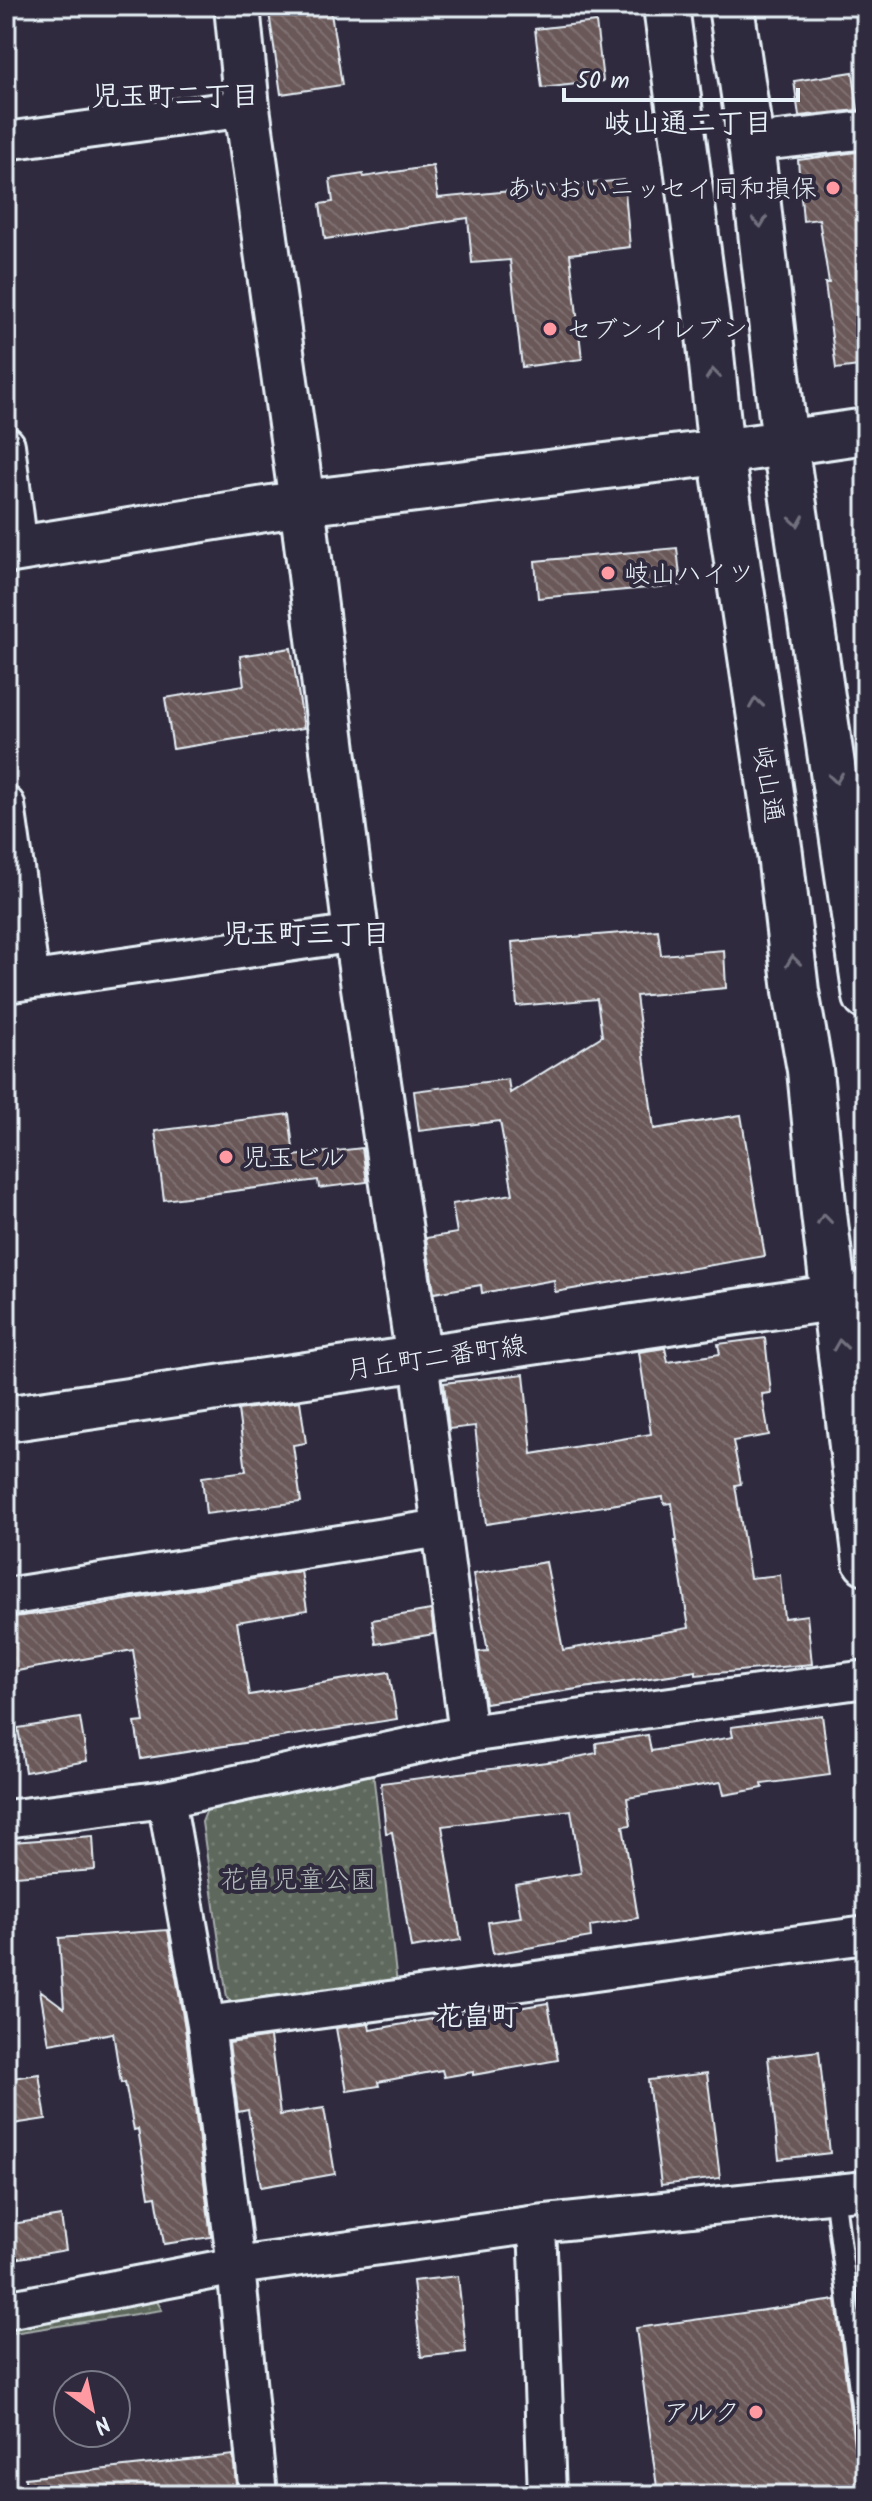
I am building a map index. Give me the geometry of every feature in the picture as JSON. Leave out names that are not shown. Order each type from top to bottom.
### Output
[{"type":"street","points":[[237,6],[247,108],[302,503],[356,933],[419,1360],[468,1734]]},
{"type":"street","name":"岐山通","points":[[666,6],[709,335],[721,452],[780,854],[796,991],[850,1294],[866,1562]]},
{"type":"street","points":[[731,6],[751,143],[785,444],[866,997]]},
{"type":"street","points":[[6,141],[247,108]]},
{"type":"street","points":[[751,143],[866,130]]},
{"type":"street","points":[[6,445],[12,550],[302,503],[785,444],[866,431]]},
{"type":"street","points":[[6,805],[18,982],[356,933]]},
{"type":"street","name":"月丘町二番町線","points":[[6,1419],[850,1294]]},
{"type":"street","points":[[6,1597],[441,1528]]},
{"type":"street","points":[[6,1819],[166,1799],[468,1734],[866,1679]]},
{"type":"street","points":[[166,1799],[206,2025],[236,2266],[258,2495]]},
{"type":"street","points":[[206,2025],[866,1935]]},
{"type":"street","points":[[6,2310],[236,2266],[537,2224],[850,2191]]},
{"type":"street","points":[[537,2224],[547,2495]]},
{"type":"lane","points":[[850,2191],[866,2443]]},
{"type":"green space","name":"花畠児童公園","points":[[373,1772],[397,1984],[233,2004],[227,1998],[202,1822],[210,1802]]},
{"type":"green space","points":[[155,2298],[162,2310],[6,2334],[6,2319]]},
{"type":"building","points":[[268,6],[330,6],[342,85],[281,94]]},
{"type":"building","points":[[596,22],[603,81],[542,88],[535,29]]},
{"type":"building","points":[[853,72],[858,110],[799,116],[794,81]]},
{"type":"building","points":[[864,151],[866,365],[836,369],[825,283],[829,283],[819,219],[803,221],[798,160]]},
{"type":"building","points":[[433,166],[438,198],[624,180],[630,247],[570,254],[582,359],[522,367],[510,260],[472,263],[468,218],[325,239],[320,204],[333,202],[330,179]]},
{"type":"building","name":"岐山ハイツ","points":[[677,548],[681,585],[538,598],[535,561]]},
{"type":"building","points":[[291,648],[304,728],[173,749],[165,698],[244,685],[240,656]]},
{"type":"building","points":[[658,930],[661,955],[724,950],[726,988],[636,996],[654,1129],[741,1115],[765,1256],[555,1292],[554,1280],[482,1293],[481,1285],[434,1293],[426,1238],[457,1233],[452,1204],[513,1194],[500,1121],[419,1131],[414,1091],[508,1079],[510,1093],[602,1036],[597,999],[517,1006],[512,942]]},
{"type":"building","name":"児玉ビル","points":[[289,1114],[294,1156],[362,1148],[367,1182],[319,1188],[318,1180],[164,1200],[155,1131]]},
{"type":"building","points":[[765,1338],[771,1393],[762,1394],[769,1435],[733,1441],[741,1484],[735,1485],[750,1578],[780,1575],[784,1618],[807,1615],[812,1664],[696,1675],[696,1671],[485,1703],[478,1652],[488,1651],[473,1574],[546,1562],[563,1650],[689,1628],[672,1503],[664,1504],[663,1497],[486,1524],[475,1426],[449,1429],[444,1383],[524,1374],[532,1454],[651,1434],[639,1352],[665,1348],[668,1362],[720,1354],[718,1344]]},
{"type":"building","points":[[300,1401],[306,1443],[293,1445],[301,1502],[206,1514],[202,1477],[246,1471],[238,1410]]},
{"type":"building","points":[[301,1571],[307,1610],[237,1622],[249,1695],[389,1672],[397,1719],[141,1759],[135,1723],[144,1722],[133,1650],[6,1673],[6,1618]]},
{"type":"building","points":[[431,1610],[434,1634],[376,1644],[372,1620]]},
{"type":"building","points":[[822,1715],[830,1775],[762,1784],[763,1788],[724,1795],[721,1782],[627,1798],[631,1825],[623,1826],[638,1918],[590,1926],[591,1937],[493,1954],[488,1922],[521,1917],[515,1884],[581,1873],[571,1810],[442,1826],[461,1940],[411,1948],[392,1832],[386,1833],[381,1783],[563,1760],[597,1753],[596,1743],[648,1735],[651,1751],[733,1737],[731,1727]]},
{"type":"building","points":[[80,1718],[87,1761],[25,1772],[18,1728]]},
{"type":"building","points":[[93,1836],[95,1870],[15,1876],[12,1842]]},
{"type":"building","points":[[168,1930],[185,2028],[211,2237],[164,2244],[156,2196],[149,2197],[138,2129],[134,2130],[125,2082],[121,2083],[113,2033],[49,2044],[40,1990],[64,2008],[59,1938]]},
{"type":"building","points":[[548,2003],[558,2060],[473,2075],[473,2072],[444,2077],[442,2070],[347,2091],[336,2028],[369,2024],[370,2030],[505,2006],[506,2010]]},
{"type":"building","points":[[270,2037],[280,2115],[324,2108],[335,2174],[261,2187],[248,2110],[238,2112],[229,2043]]},
{"type":"building","points":[[819,2051],[830,2153],[779,2159],[768,2057]]},
{"type":"building","points":[[707,2073],[720,2178],[661,2185],[648,2080]]},
{"type":"building","points":[[39,2074],[46,2119],[6,2125],[6,2079]]},
{"type":"building","points":[[61,2216],[66,2250],[8,2260],[6,2225]]},
{"type":"building","points":[[458,2276],[466,2352],[421,2357],[413,2281]]},
{"type":"building","points":[[866,2296],[866,2348],[859,2297]]},
{"type":"building","name":"アルク","points":[[836,2300],[854,2445],[857,2451],[866,2455],[866,2495],[658,2495],[636,2328]]},
{"type":"building","points":[[233,2455],[237,2495],[26,2495],[25,2478]]},
{"type":"place","name":"あいおいニッセイ同和損保","points":[[833,188]]},
{"type":"place","name":"セブンイレブン","points":[[550,329]]},
{"type":"place","name":"岐山ハイツ","points":[[608,573]]},
{"type":"place","name":"児玉ビル","points":[[226,1157]]},
{"type":"place","name":"アルク","points":[[756,2412]]},
{"type":"district","name":"児玉町二丁目","points":[[175,95]]},
{"type":"district","name":"岐山通二丁目","points":[[688,122]]},
{"type":"district","name":"児玉町三丁目","points":[[306,933]]},
{"type":"district","name":"花畠町","points":[[477,2015]]}]
